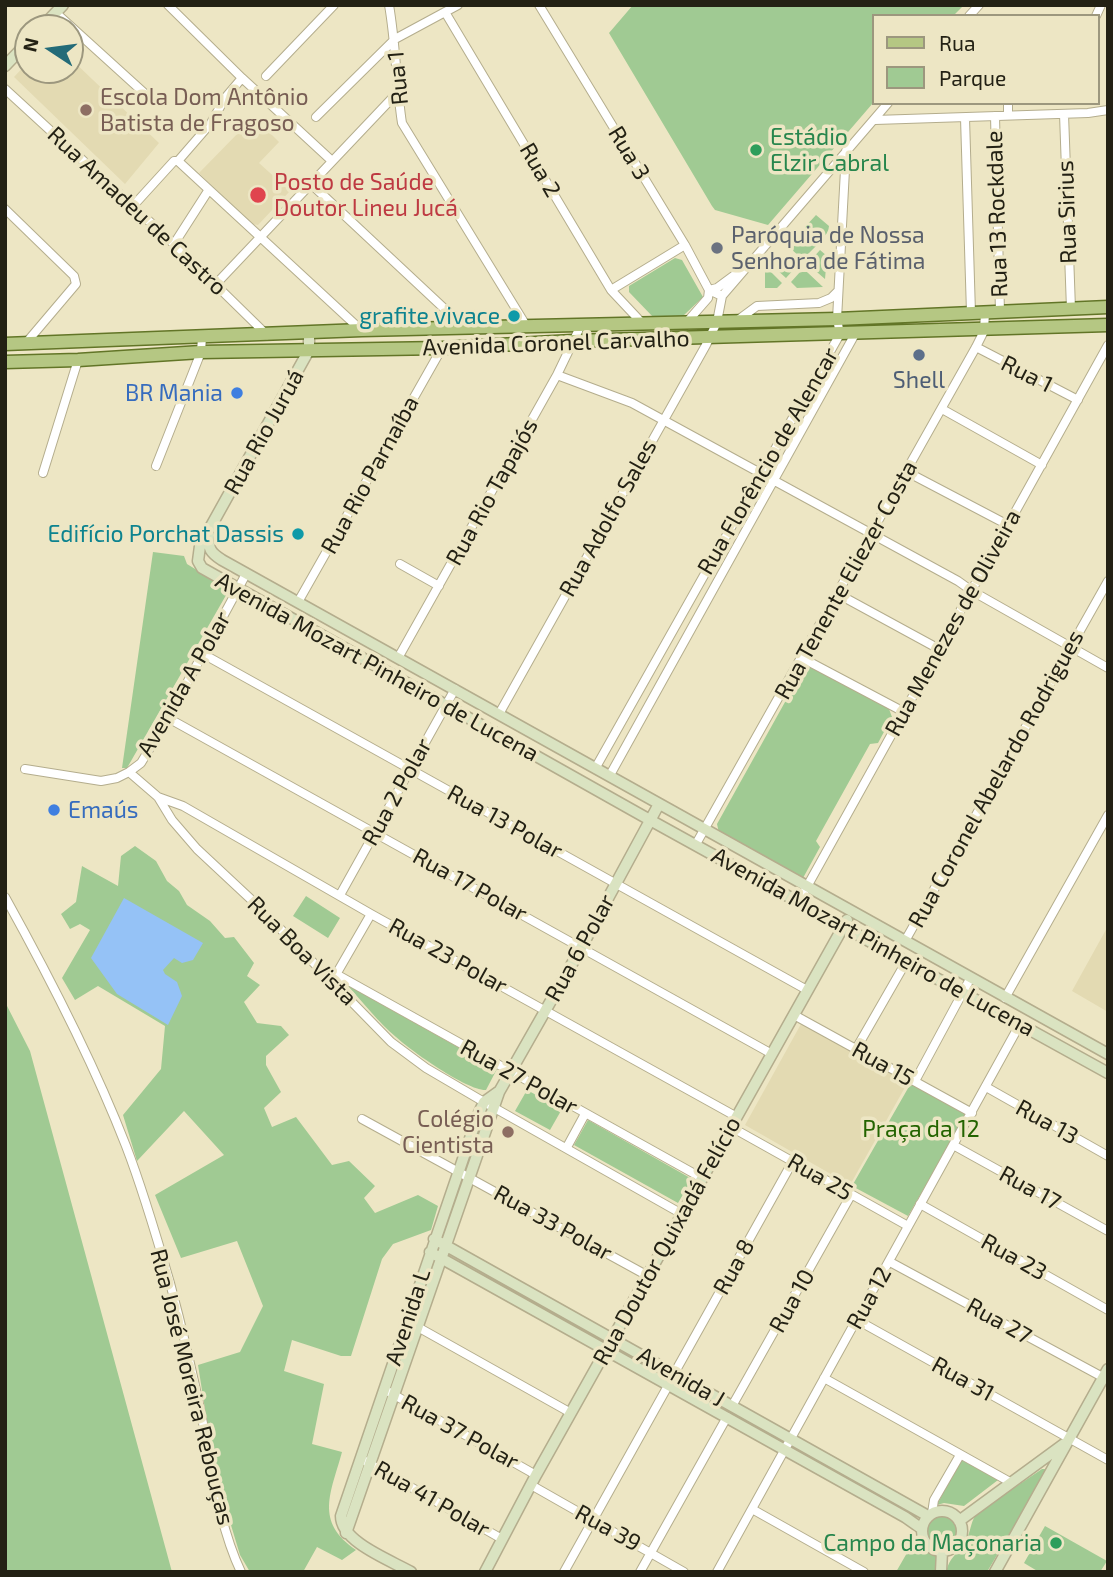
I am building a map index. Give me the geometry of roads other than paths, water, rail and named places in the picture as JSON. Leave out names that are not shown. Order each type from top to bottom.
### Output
[{"type":"main road","name":"Avenida Coronel Carvalho","points":[[5,344],[362,330],[837,319],[1108,307]]},
{"type":"main road","name":"Avenida Coronel Carvalho","points":[[5,362],[201,352],[442,348],[573,341],[1108,326]]},
{"type":"street","points":[[168,5],[332,161]]},
{"type":"street","points":[[266,76],[334,5]]},
{"type":"street","name":"Rua 1","points":[[389,5],[395,38],[397,93],[402,123],[527,327]]},
{"type":"street","points":[[316,117],[395,38],[458,5]]},
{"type":"street","name":"Rua 3","points":[[539,5],[685,245],[709,290]]},
{"type":"street","points":[[60,9],[153,101]]},
{"type":"street","name":"Rua 2","points":[[445,12],[611,290],[642,323]]},
{"type":"street","points":[[134,206],[211,122],[225,98],[242,78]]},
{"type":"street","name":"Rua Amadeu de Castro","points":[[5,89],[134,206],[267,335]]},
{"type":"street","points":[[215,285],[397,93]]},
{"type":"street","points":[[709,290],[722,296],[886,105]]},
{"type":"street","points":[[1008,105],[1008,115]]},
{"type":"street","points":[[1088,105],[1088,113]]},
{"type":"street","points":[[875,120],[1088,113],[1108,110]]},
{"type":"street","name":"Rua Sirius","points":[[1064,114],[1071,309]]},
{"type":"street","name":"Rua 13 Rockdale","points":[[995,116],[1000,312]]},
{"type":"street","name":"Rua 13 Rockdale","points":[[965,118],[971,313]]},
{"type":"street","name":"Rua Florêncio de Alencar","points":[[596,767],[840,334],[837,319],[846,151]]},
{"type":"street","points":[[178,161],[362,330]]},
{"type":"street","points":[[310,183],[465,329]]},
{"type":"street","points":[[174,244],[208,191]]},
{"type":"street","points":[[5,209],[74,276],[76,284],[26,343]]},
{"type":"street","points":[[611,290],[685,245]]},
{"type":"street","points":[[709,290],[717,288],[745,268]]},
{"type":"street","points":[[687,322],[708,298],[709,290]]},
{"type":"street","name":"Avenida Coronel Carvalho","points":[[737,321],[757,306],[819,303],[831,298],[838,291]]},
{"type":"street","name":"Rua Adolfo Sales","points":[[499,714],[710,338],[717,322],[722,296]]},
{"type":"street","name":"Rua Tenente Eliezer Costa","points":[[696,844],[976,347],[984,331],[985,312]]},
{"type":"street","name":"Rua Rio Tapajós","points":[[398,657],[558,375],[581,325]]},
{"type":"street","name":"Rua Rio Juruá","points":[[210,528],[309,350],[309,333]]},
{"type":"street","name":"Rua Florêncio de Alencar","points":[[610,775],[855,334]]},
{"type":"street","points":[[156,466],[201,352],[202,337]]},
{"type":"street","name":"Rua Menezes de Oliveira","points":[[799,901],[1108,345]]},
{"type":"street","name":"Rua 1","points":[[976,347],[1078,400]]},
{"type":"street","name":"Rua Rio Parnaíba","points":[[298,602],[442,348]]},
{"type":"street","points":[[43,472],[78,360]]},
{"type":"street","points":[[558,375],[632,403],[958,581],[1108,668]]},
{"type":"street","points":[[942,409],[1042,465]]},
{"type":"street","points":[[907,472],[1008,525]]},
{"type":"street","name":"Avenida Mozart Pinheiro de Lucena","points":[[210,528],[208,546],[212,554],[246,574],[1108,1054]]},
{"type":"street","name":"Avenida Mozart Pinheiro de Lucena","points":[[210,528],[200,546],[198,561],[202,568],[1104,1071]]},
{"type":"street","points":[[400,564],[439,586]]},
{"type":"street","name":"Avenida A Polar","points":[[25,769],[102,781],[130,772],[147,754],[246,574]]},
{"type":"street","name":"Rua Coronel Abelardo Rodrigues","points":[[905,941],[1108,581]]},
{"type":"street","points":[[838,594],[939,649]]},
{"type":"street","name":"Rua 13 Polar","points":[[203,654],[807,990]]},
{"type":"street","points":[[802,657],[904,712]]},
{"type":"street","name":"Rua 2 Polar","points":[[340,895],[455,689]]},
{"type":"street","name":"Rua 17 Polar","points":[[168,718],[376,831],[772,1054]]},
{"type":"street","name":"Rua Boa Vista","points":[[130,772],[158,797],[172,820],[197,849],[334,977],[391,1042],[426,1068],[489,1105]]},
{"type":"street","name":"Rua 23 Polar","points":[[158,797],[183,806],[546,1010],[734,1122]]},
{"type":"street","name":"Rua 6 Polar","points":[[489,1105],[546,1010],[659,804]]},
{"type":"street","points":[[1005,998],[1108,815]]},
{"type":"street","name":"Rua José Moreira Rebouças","points":[[5,897],[46,972],[126,1147],[169,1282],[194,1379],[232,1554],[241,1572]]},
{"type":"street","name":"Rua Doutor Quixadá Felício","points":[[485,1572],[571,1413],[852,912]]},
{"type":"street","points":[[334,977],[371,914]]},
{"type":"street","points":[[856,1049],[906,962]]},
{"type":"street","name":"Rua 27 Polar","points":[[334,977],[702,1178]]},
{"type":"street","points":[[915,1081],[970,979]]},
{"type":"street","name":"Rua 15","points":[[794,1015],[972,1112]]},
{"type":"street","name":"Rua 12","points":[[721,1570],[752,1509],[1020,1024]]},
{"type":"street","points":[[1104,1071],[1108,1054]]},
{"type":"street","name":"Rua 13","points":[[986,1087],[1108,1156]]},
{"type":"street","points":[[489,1105],[682,1214]]},
{"type":"street","name":"Avenida L","points":[[411,1572],[346,1533],[365,1460],[489,1105]]},
{"type":"street","points":[[567,1147],[585,1114]]},
{"type":"street","name":"Rua 33 Polar","points":[[362,1119],[648,1276]]},
{"type":"street","name":"Rua 25","points":[[734,1122],[793,1161],[908,1226]]},
{"type":"street","name":"Rua 17","points":[[953,1145],[1108,1231]]},
{"type":"street","name":"Rua 8","points":[[675,1372],[793,1161]]},
{"type":"street","name":"Rua 10","points":[[640,1572],[851,1195]]},
{"type":"street","name":"Rua 23","points":[[920,1204],[1108,1310]]},
{"type":"street","name":"Avenida J","points":[[439,1242],[675,1372],[730,1412]]},
{"type":"street","name":"Avenida J","points":[[435,1255],[669,1384],[730,1412],[930,1515]]},
{"type":"street","name":"Rua 27","points":[[890,1262],[1106,1376]]},
{"type":"street","name":"Rua 31","points":[[857,1320],[1108,1460]]},
{"type":"street","points":[[412,1323],[571,1413]]},
{"type":"street","points":[[995,1572],[1106,1376]]},
{"type":"street","points":[[824,1378],[1010,1482]]},
{"type":"street","points":[[564,1572],[669,1384]]},
{"type":"street","name":"Rua 37 Polar","points":[[389,1392],[534,1480]]},
{"type":"street","points":[[959,1521],[1068,1440]]},
{"type":"street","name":"Avenida J","points":[[789,1443],[922,1529]]},
{"type":"street","points":[[930,1515],[944,1511],[956,1516],[959,1521],[962,1535],[949,1550],[935,1550],[925,1542],[922,1529],[934,1500],[960,1455]]},
{"type":"street","name":"Rua 41 Polar","points":[[365,1460],[502,1539]]},
{"type":"street","name":"Rua 39","points":[[534,1480],[592,1521],[684,1572]]},
{"type":"street","points":[[752,1509],[864,1572]]},
{"type":"street","points":[[941,1572],[942,1551]]},
{"type":"water","points":[[124,898],[203,943],[193,960],[182,963],[174,958],[163,970],[177,982],[182,996],[168,1025],[117,994],[91,958]]},
{"type":"place","name":"Escola Dom Antônio Batista de Fragoso","points":[[86,110]]},
{"type":"place","name":"Estádio Elzir Cabral","points":[[756,150]]},
{"type":"place","name":"Posto de Saúde Doutor Lineu Jucá","points":[[258,195]]},
{"type":"place","name":"Paróquia de Nossa Senhora de Fátima","points":[[717,248]]},
{"type":"place","name":"grafite vivace","points":[[514,316]]},
{"type":"place","name":"Shell","points":[[919,355]]},
{"type":"place","name":"BR Mania","points":[[237,393]]},
{"type":"place","name":"Edifício Porchat Dassis","points":[[298,534]]},
{"type":"place","name":"Emaús","points":[[54,810]]},
{"type":"place","name":"Colégio Cientista","points":[[508,1132]]},
{"type":"place","name":"Campo da Maçonaria","points":[[1056,1543]]},
{"type":"park label","name":"Praça da 12","points":[[921,1129]]}]
